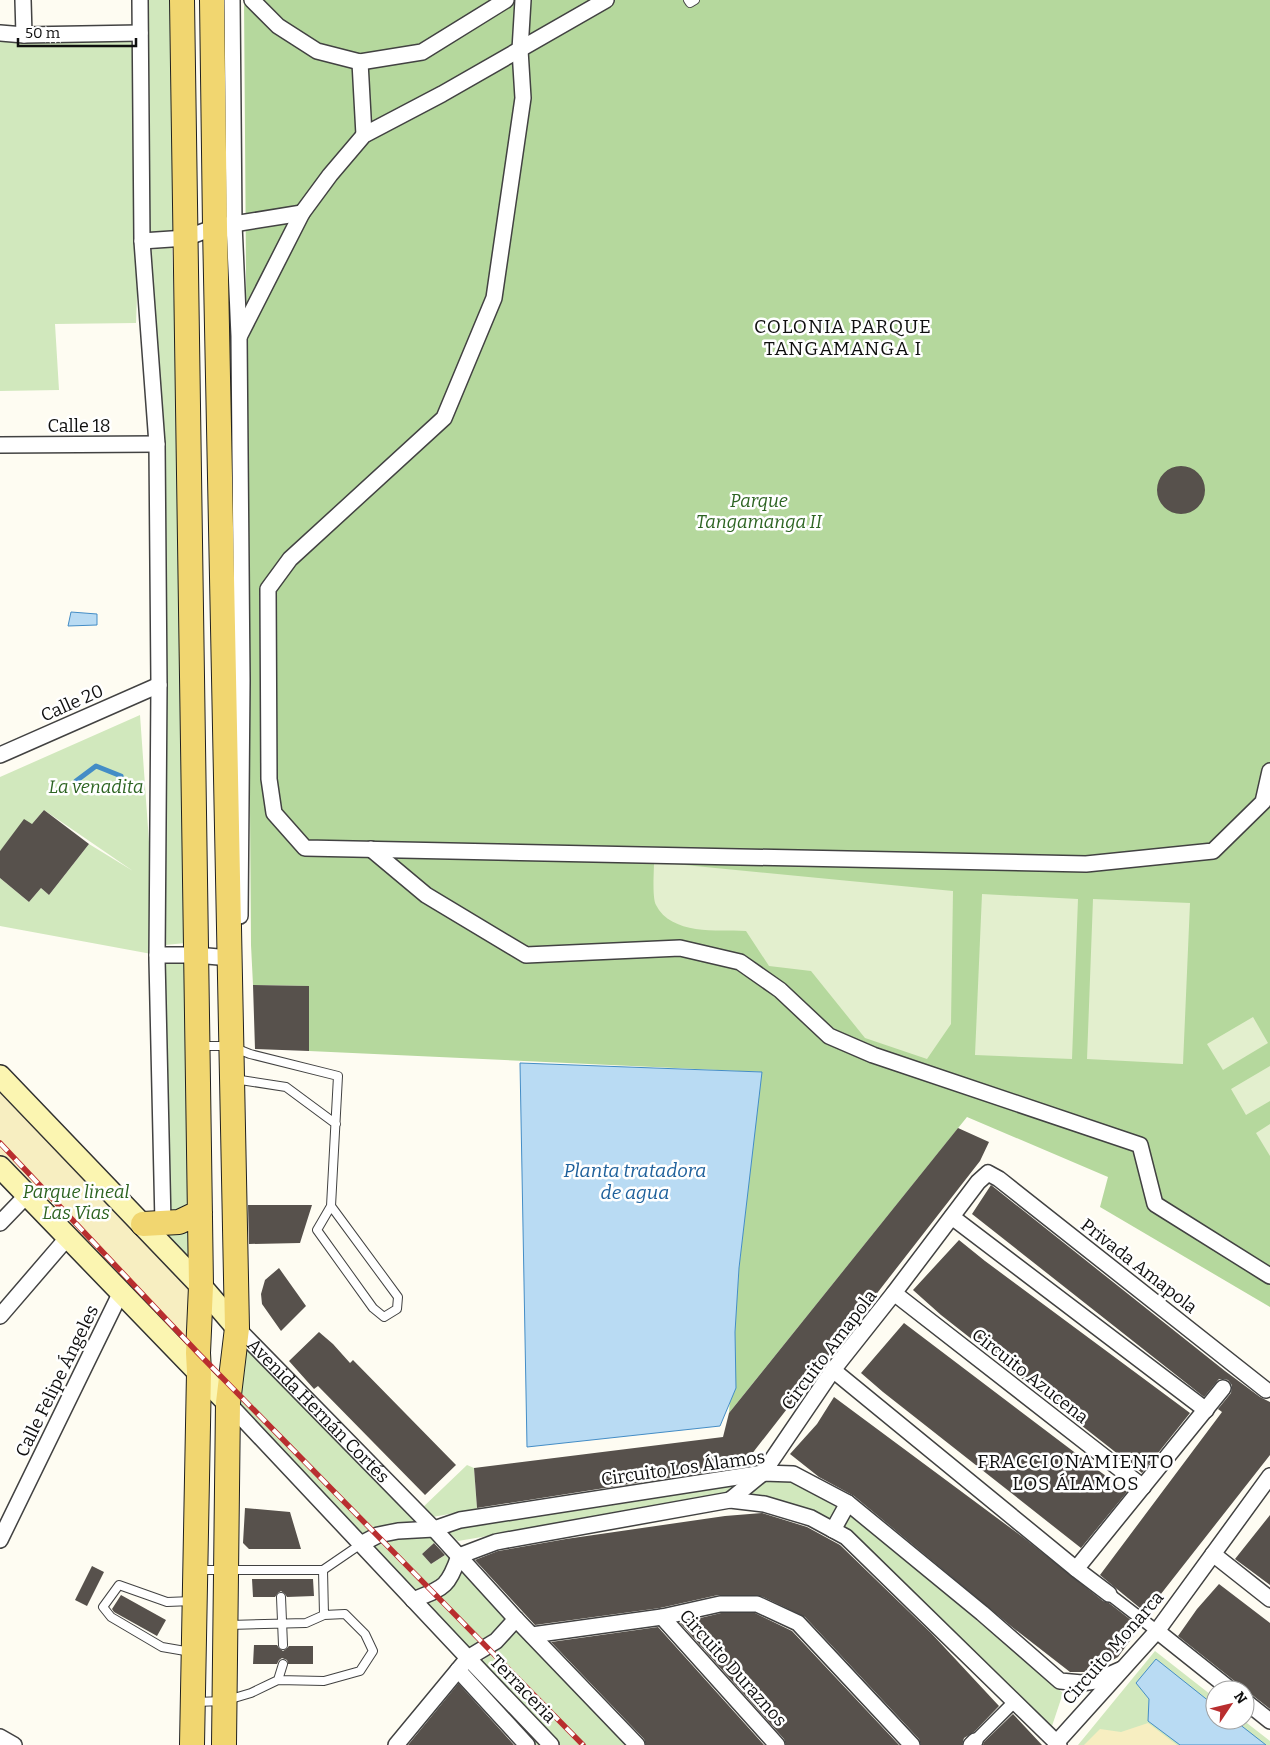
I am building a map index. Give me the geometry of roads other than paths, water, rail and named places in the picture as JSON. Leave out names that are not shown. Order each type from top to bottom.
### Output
[{"type":"main road","points":[[182,0],[202,1286],[198,1353],[192,1745]]},
{"type":"main road","points":[[212,0],[224,226],[229,396],[233,680],[230,1046],[237,1328],[228,1403],[224,1745]]},
{"type":"main road","name":"Avenida Hernán Cortés","points":[[0,1076],[153,1224],[237,1328]]},
{"type":"main road","points":[[0,1168],[228,1403]]},
{"type":"main road","points":[[153,1224],[179,1222],[200,1212]]},
{"type":"street","points":[[24,0],[24,35]]},
{"type":"street","points":[[140,0],[142,241],[157,444],[159,685],[153,1224]]},
{"type":"street","points":[[229,396],[239,336],[224,226],[232,0]]},
{"type":"street","points":[[252,0],[278,26],[317,51],[360,62],[422,52],[506,0]]},
{"type":"street","points":[[523,0],[520,50],[523,98],[494,298],[444,418],[290,559],[268,589],[269,779],[274,813],[305,848],[1086,864],[1212,851],[1263,802],[1270,771]]},
{"type":"street","points":[[239,336],[302,213],[330,175],[364,135],[520,50],[606,0]]},
{"type":"street","points":[[0,33],[24,35],[140,33]]},
{"type":"street","points":[[360,62],[364,135]]},
{"type":"street","points":[[142,241],[186,238],[224,226],[302,213]]},
{"type":"street","name":"Calle 18","points":[[0,444],[157,444]]},
{"type":"street","name":"Calle 20","points":[[0,755],[159,685]]},
{"type":"street","points":[[372,850],[426,895],[526,955],[680,948],[740,962],[780,990],[829,1036],[874,1055],[1140,1145],[1155,1204],[1270,1276]]},
{"type":"street","points":[[156,955],[196,955],[230,958]]},
{"type":"street","name":"Circuito Amapola","points":[[730,1500],[763,1473],[833,1370],[894,1294],[978,1182],[988,1174]]},
{"type":"street","name":"Privada Amapola","points":[[988,1174],[998,1179],[1266,1390]]},
{"type":"street","points":[[0,1224],[27,1195]]},
{"type":"street","points":[[952,1217],[1206,1410]]},
{"type":"street","points":[[0,1316],[68,1237]]},
{"type":"street","name":"Calle Felipe Ángeles","points":[[0,1540],[121,1292]]},
{"type":"street","name":"Circuito Azucena","points":[[894,1294],[1143,1487]]},
{"type":"street","name":"Avenida Hernán Cortés","points":[[237,1328],[434,1529],[516,1619],[637,1745]]},
{"type":"street","points":[[833,1370],[1076,1569],[1218,1680]]},
{"type":"street","points":[[1076,1569],[1223,1388]]},
{"type":"street","points":[[228,1403],[413,1600],[527,1745]]},
{"type":"street","name":"Circuito Los Álamos","points":[[361,1544],[378,1535],[398,1531],[434,1529],[460,1520],[763,1473],[793,1474],[848,1503],[982,1613],[1060,1681],[1082,1683],[1095,1681],[1122,1669]]},
{"type":"street","name":"Circuito Monarca","points":[[1058,1743],[1157,1631],[1270,1476]]},
{"type":"street","points":[[413,1600],[443,1586],[452,1576],[459,1556],[496,1542],[730,1500],[764,1504],[812,1518],[846,1537],[1058,1743]]},
{"type":"street","points":[[833,1530],[848,1503]]},
{"type":"street","points":[[1213,1554],[1270,1599]]},
{"type":"street","name":"Circuito Duraznos","points":[[532,1635],[662,1617],[720,1604],[757,1604],[798,1623],[912,1745]]},
{"type":"street","name":"Circuito Duraznos","points":[[662,1617],[777,1745]]},
{"type":"street","points":[[396,1745],[463,1664],[496,1641],[516,1619]]},
{"type":"street","name":"Terraceria","points":[[463,1664],[551,1745]]},
{"type":"street","points":[[973,1743],[1015,1701]]},
{"type":"street","points":[[1255,1709],[1270,1721]]},
{"type":"street","points":[[0,1737],[14,1745]]},
{"type":"lane","points":[[688,0],[690,3],[695,0]]},
{"type":"lane","points":[[198,1046],[230,1046],[250,1054],[338,1076],[331,1206],[318,1230],[372,1308],[384,1316],[397,1309],[398,1297],[331,1206]]},
{"type":"lane","points":[[232,1079],[286,1087],[336,1124]]},
{"type":"lane","points":[[195,1570],[323,1570],[361,1544]]},
{"type":"lane","points":[[279,1570],[280,1579]]},
{"type":"lane","points":[[323,1570],[324,1615]]},
{"type":"lane","points":[[194,1601],[167,1602],[119,1584],[103,1607],[111,1617],[162,1647],[194,1652]]},
{"type":"lane","points":[[281,1597],[283,1646]]},
{"type":"lane","points":[[193,1702],[224,1701],[251,1693],[278,1680],[324,1681],[360,1671],[373,1650],[365,1634],[345,1614],[324,1615],[306,1623],[226,1626]]},
{"type":"lane","points":[[278,1680],[283,1664]]},
{"type":"water","points":[[71,612],[97,614],[97,625],[68,626]]},
{"type":"water","name":"Planta tratadora de agua","points":[[520,1063],[762,1072],[739,1268],[735,1332],[736,1388],[720,1426],[527,1447]]},
{"type":"water","points":[[1156,1659],[1205,1698],[1205,1730],[1247,1730],[1266,1745],[1180,1745],[1148,1721],[1149,1699],[1136,1683]]},
{"type":"waterway","points":[[76,781],[96,766],[121,776]]},
{"type":"railway","points":[[0,1143],[198,1353],[583,1745]]},
{"type":"district","name":"COLONIA PARQUE TANGAMANGA I","points":[[843,337]]},
{"type":"district","name":"FRACCIONAMIENTO LOS ÁLAMOS","points":[[1076,1472]]},
{"type":"park label","name":"Parque Tangamanga II","points":[[759,511]]},
{"type":"park label","name":"La venadita","points":[[96,787]]},
{"type":"park label","name":"Parque lineal Las Vias","points":[[76,1202]]}]
